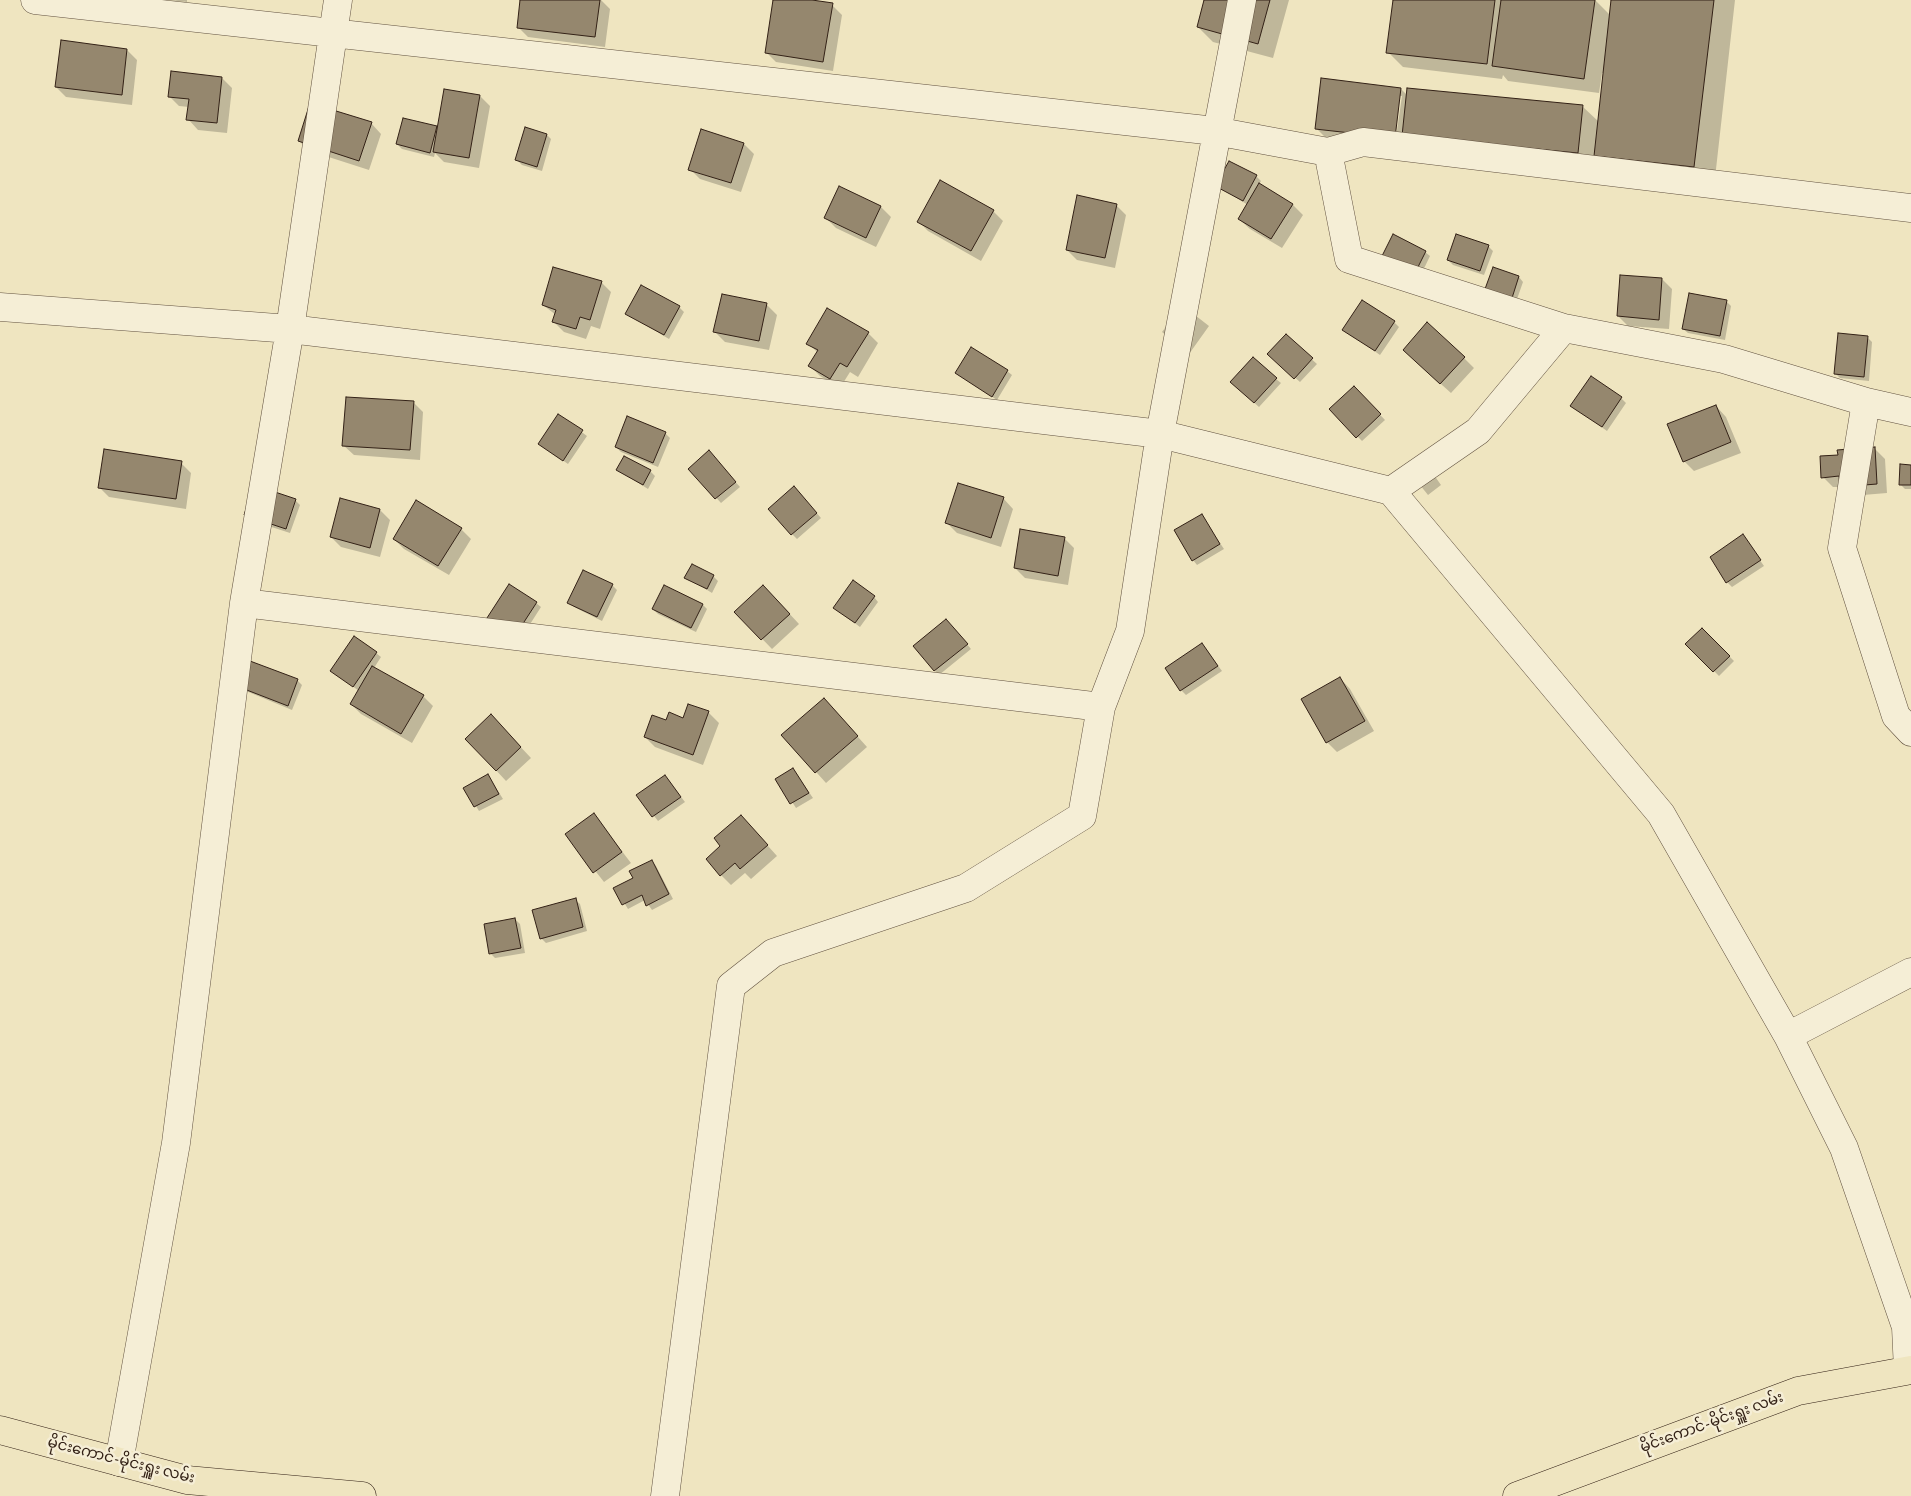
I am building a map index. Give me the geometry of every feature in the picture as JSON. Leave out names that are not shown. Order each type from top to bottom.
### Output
[{"type":"main road","name":"မိုင်းကောင်-မိုင်းရှူး လမ်း","points":[[1517,1496],[1798,1391],[1910,1370]]},
{"type":"main road","name":"မိုင်းကောင်-မိုင်းရှူး လမ်း","points":[[0,1430],[187,1480],[362,1496]]},
{"type":"street","points":[[35,0],[1215,131],[1328,152],[1363,142],[1911,208]]},
{"type":"street","points":[[118,1462],[176,1143],[244,603],[290,329],[338,0]]},
{"type":"street","points":[[665,1496],[731,986],[774,953],[966,888],[1082,816],[1101,707],[1130,631],[1160,434],[1215,131],[1242,0]]},
{"type":"street","points":[[1328,152],[1348,259],[1564,328],[1724,359],[1866,402],[1911,412]]},
{"type":"street","points":[[0,306],[290,329],[1160,434],[1391,491],[1661,814],[1788,1036],[1844,1148],[1906,1327],[1910,1370]]},
{"type":"street","points":[[1391,491],[1478,431],[1564,328]]},
{"type":"street","points":[[1866,402],[1842,548],[1896,716],[1911,732]]},
{"type":"street","points":[[244,603],[1101,707]]},
{"type":"street","points":[[1788,1036],[1911,972]]},
{"type":"building","points":[[520,0],[600,0],[595,37],[517,28]]},
{"type":"building","points":[[773,0],[812,0],[833,3],[823,62],[765,53]]},
{"type":"building","points":[[1204,0],[1270,0],[1258,44],[1197,27]]},
{"type":"building","points":[[1393,0],[1495,0],[1487,64],[1386,53]]},
{"type":"building","points":[[1501,0],[1595,0],[1584,79],[1492,66]]},
{"type":"building","points":[[1611,0],[1714,0],[1694,167],[1594,156]]},
{"type":"building","points":[[61,40],[127,49],[122,95],[55,87]]},
{"type":"building","points":[[171,71],[222,77],[217,123],[186,120],[189,99],[168,97]]},
{"type":"building","points":[[1321,78],[1401,88],[1395,138],[1315,129]]},
{"type":"building","points":[[1407,88],[1583,105],[1578,153],[1402,136]]},
{"type":"building","points":[[444,89],[480,95],[469,158],[433,152]]},
{"type":"building","points":[[310,103],[372,122],[359,161],[298,141]]},
{"type":"building","points":[[403,118],[437,126],[430,153],[396,144]]},
{"type":"building","points":[[525,127],[547,134],[537,167],[515,160]]},
{"type":"building","points":[[701,129],[744,143],[731,183],[688,170]]},
{"type":"building","points":[[1229,161],[1257,175],[1243,201],[1215,186]]},
{"type":"building","points":[[940,180],[994,210],[971,251],[917,222]]},
{"type":"building","points":[[1259,183],[1293,204],[1271,239],[1238,219]]},
{"type":"building","points":[[839,186],[881,206],[866,238],[824,218]]},
{"type":"building","points":[[1077,195],[1117,204],[1105,258],[1066,250]]},
{"type":"building","points":[[1393,234],[1426,251],[1413,277],[1379,262]]},
{"type":"building","points":[[1456,234],[1489,245],[1480,271],[1447,260]]},
{"type":"building","points":[[553,267],[602,281],[590,320],[580,317],[576,329],[552,322],[556,310],[542,305]]},
{"type":"building","points":[[1493,267],[1519,276],[1512,298],[1485,289]]},
{"type":"building","points":[[1620,275],[1662,278],[1659,320],[1617,316]]},
{"type":"building","points":[[641,285],[680,306],[664,335],[625,314]]},
{"type":"building","points":[[1689,293],[1727,300],[1720,336],[1682,329]]},
{"type":"building","points":[[722,294],[767,303],[759,341],[713,332]]},
{"type":"building","points":[[1362,300],[1395,321],[1375,351],[1342,330]]},
{"type":"building","points":[[827,308],[869,332],[847,367],[840,363],[830,379],[808,366],[818,350],[806,344]]},
{"type":"building","points":[[1427,322],[1465,357],[1440,384],[1403,350]]},
{"type":"building","points":[[1838,333],[1868,336],[1864,377],[1834,374]]},
{"type":"building","points":[[1286,334],[1313,358],[1294,379],[1267,354]]},
{"type":"building","points":[[971,347],[1008,370],[992,397],[955,373]]},
{"type":"building","points":[[1253,357],[1277,378],[1254,403],[1230,382]]},
{"type":"building","points":[[1591,376],[1622,397],[1602,427],[1570,406]]},
{"type":"building","points":[[1354,386],[1381,414],[1356,438],[1329,409]]},
{"type":"building","points":[[346,397],[414,401],[410,450],[342,446]]},
{"type":"building","points":[[1716,405],[1731,442],[1683,462],[1667,424]]},
{"type":"building","points":[[558,414],[583,430],[563,461],[538,444]]},
{"type":"building","points":[[627,416],[666,432],[653,463],[615,447]]},
{"type":"building","points":[[1875,447],[1877,484],[1840,487],[1839,476],[1821,478],[1820,456],[1838,455],[1837,450]]},
{"type":"building","points":[[104,449],[182,461],[176,499],[98,488]]},
{"type":"building","points":[[709,450],[736,482],[715,499],[688,469]]},
{"type":"building","points":[[624,456],[651,470],[643,485],[616,470]]},
{"type":"building","points":[[1900,464],[1911,465],[1911,485],[1899,485]]},
{"type":"building","points":[[958,483],[1004,497],[991,538],[945,523]]},
{"type":"building","points":[[254,485],[296,499],[286,529],[244,515]]},
{"type":"building","points":[[794,486],[817,513],[791,535],[768,509]]},
{"type":"building","points":[[340,498],[380,509],[370,548],[330,537]]},
{"type":"building","points":[[416,500],[462,528],[438,566],[393,539]]},
{"type":"building","points":[[1202,514],[1220,544],[1192,561],[1174,530]]},
{"type":"building","points":[[1020,529],[1065,537],[1058,576],[1014,568]]},
{"type":"building","points":[[1743,534],[1761,560],[1726,583],[1710,557]]},
{"type":"building","points":[[692,564],[714,575],[707,589],[684,578]]},
{"type":"building","points":[[583,570],[613,584],[597,617],[567,603]]},
{"type":"building","points":[[853,580],[875,596],[855,623],[833,608]]},
{"type":"building","points":[[509,584],[537,602],[513,639],[485,621]]},
{"type":"building","points":[[664,585],[703,604],[691,628],[652,609]]},
{"type":"building","points":[[763,585],[790,614],[761,640],[734,612]]},
{"type":"building","points":[[946,619],[968,644],[934,671],[913,646]]},
{"type":"building","points":[[1702,628],[1730,656],[1713,672],[1685,644]]},
{"type":"building","points":[[354,636],[377,652],[353,687],[330,671]]},
{"type":"building","points":[[1202,643],[1218,666],[1180,691],[1165,668]]},
{"type":"building","points":[[250,661],[298,679],[288,706],[239,687]]},
{"type":"building","points":[[372,666],[424,695],[401,734],[350,704]]},
{"type":"building","points":[[1340,677],[1365,721],[1326,743],[1301,699]]},
{"type":"building","points":[[824,698],[858,736],[815,773],[781,735]]},
{"type":"building","points":[[688,704],[709,711],[693,755],[644,737],[652,715],[666,720],[669,712],[683,718]]},
{"type":"building","points":[[491,714],[521,747],[496,771],[465,739]]},
{"type":"building","points":[[793,768],[809,793],[790,804],[775,779]]},
{"type":"building","points":[[488,774],[499,794],[474,807],[463,788]]},
{"type":"building","points":[[665,775],[681,797],[652,817],[636,795]]},
{"type":"building","points":[[594,813],[622,852],[593,873],[565,834]]},
{"type":"building","points":[[741,815],[768,845],[740,869],[735,863],[720,876],[706,859],[720,846],[714,838]]},
{"type":"building","points":[[652,860],[669,894],[646,906],[642,895],[622,905],[613,888],[633,878],[629,871]]},
{"type":"building","points":[[576,898],[583,927],[540,939],[532,910]]},
{"type":"building","points":[[515,918],[521,948],[489,954],[484,924]]}]
